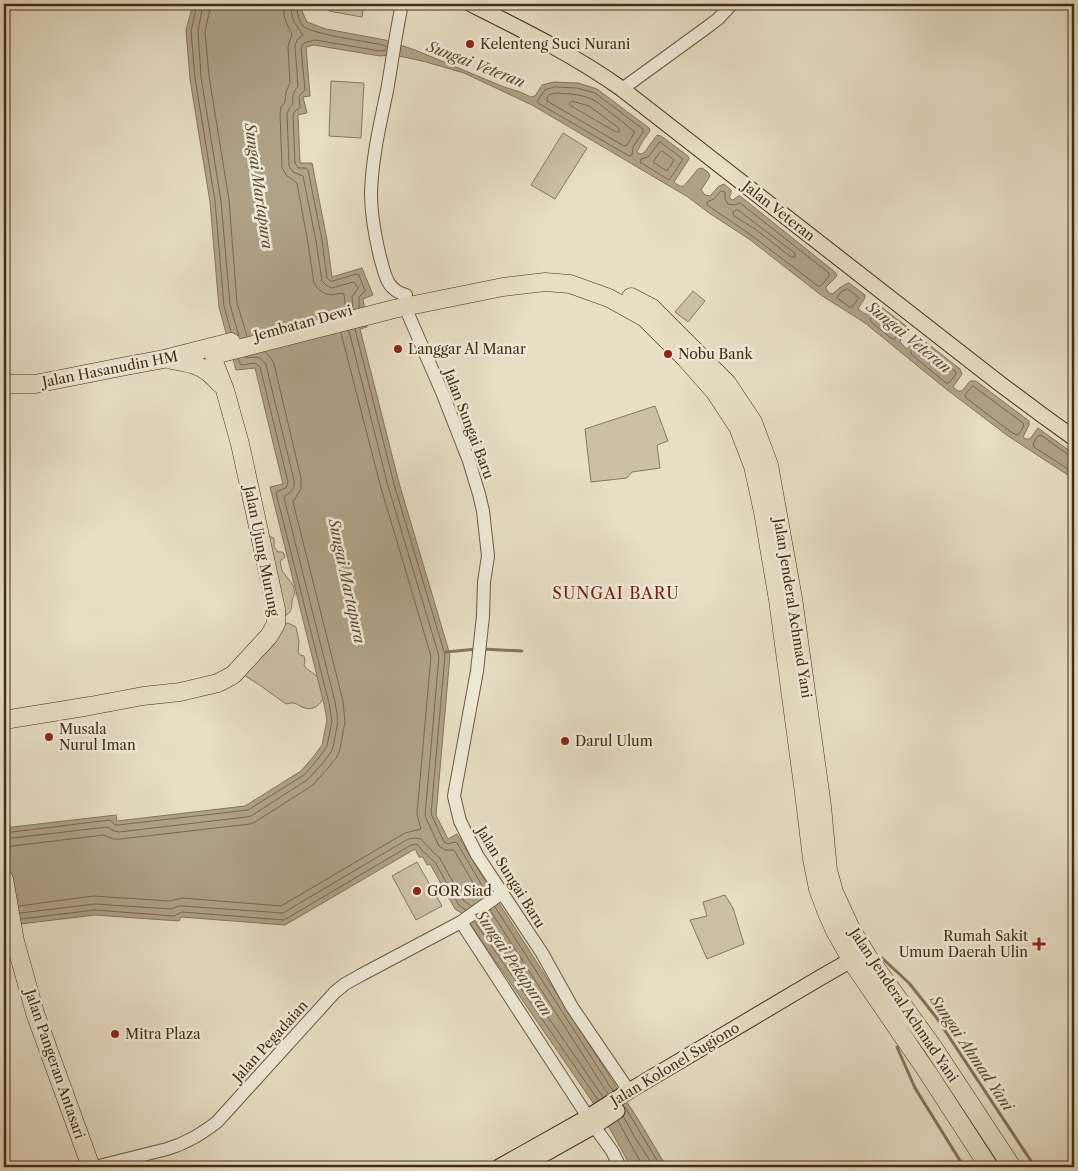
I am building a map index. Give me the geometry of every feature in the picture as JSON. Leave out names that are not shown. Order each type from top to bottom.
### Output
[{"type":"highway","name":"Jalan Jenderal Achmad Yani","points":[[399,303],[500,276],[546,272],[578,275],[615,287],[652,308],[727,383],[753,422],[771,474],[794,598],[828,870],[834,892],[851,929],[868,957],[933,1047],[1012,1167]]},
{"type":"highway","name":"Jalan Jenderal Achmad Yani","points":[[399,303],[545,282],[576,286],[610,298],[645,318],[686,359],[715,392],[738,427],[754,466],[778,600],[812,859],[818,888],[835,931],[854,964],[989,1167]]},
{"type":"highway","name":"Jembatan Dewi","points":[[217,350],[399,303]]},
{"type":"highway","name":"Jalan Hasanudin HM","points":[[4,382],[11,384],[35,384],[217,350]]},
{"type":"highway","name":"Jalan Ujung Murung","points":[[4,720],[143,696],[180,692],[218,683],[233,675],[269,636],[276,624],[276,609],[240,444],[225,390],[214,362],[217,350]]},
{"type":"highway","points":[[164,359],[194,364],[214,376],[225,390]]},
{"type":"highway","points":[[4,879],[15,941],[16,962]]},
{"type":"highway","points":[[4,933],[16,962]]},
{"type":"highway","name":"Jalan Pangeran Antasari","points":[[16,962],[30,1015],[79,1167]]},
{"type":"highway","name":"Jalan Pangeran Antasari","points":[[30,1015],[91,1167]]},
{"type":"highway","points":[[974,1144],[990,1133]]},
{"type":"main road","name":"Jalan Veteran","points":[[471,4],[544,40],[595,70],[622,89],[999,383],[1074,438]]},
{"type":"main road","points":[[854,964],[857,960],[870,965],[886,981]]},
{"type":"main road","name":"Jalan Kolonel Sugiono","points":[[521,1167],[629,1095],[818,979],[854,964]]},
{"type":"main road","name":"Jalan Kolonel Sugiono","points":[[499,1167],[592,1121]]},
{"type":"street","points":[[399,303],[399,293],[385,277],[374,232],[371,194],[379,124],[402,4]]},
{"type":"street","points":[[622,89],[718,19],[732,4]]},
{"type":"street","name":"Jalan Sungai Baru","points":[[399,303],[442,392],[469,461],[483,511],[488,556],[484,582],[477,671],[454,796],[460,822],[499,894],[542,953],[572,1007],[629,1095]]},
{"type":"street","name":"Jalan Pegadaian","points":[[95,1167],[167,1149],[201,1135],[218,1122],[335,992],[361,975],[462,921],[499,894]]},
{"type":"street","points":[[462,921],[612,1151],[620,1167]]},
{"type":"shaded area","points":[[331,4],[364,4],[362,17],[329,11]]},
{"type":"shaded area","points":[[331,81],[364,83],[361,138],[329,136]]},
{"type":"shaded area","points":[[563,133],[587,148],[555,199],[531,185]]},
{"type":"shaded area","points":[[693,291],[705,301],[688,322],[675,312]]},
{"type":"shaded area","points":[[655,406],[668,441],[657,445],[660,468],[632,472],[627,478],[591,482],[585,429]]},
{"type":"shaded area","points":[[268,536],[274,538],[274,547],[278,552],[283,552],[285,557],[280,561],[282,571],[293,585],[295,594],[290,612],[283,617]]},
{"type":"shaded area","points":[[288,623],[296,627],[299,642],[298,652],[304,656],[304,665],[316,676],[320,677],[323,687],[324,696],[322,700],[312,708],[308,709],[294,703],[286,704],[241,673],[280,626]]},
{"type":"shaded area","name":"GOR Siad","points":[[417,862],[442,906],[416,920],[392,876]]},
{"type":"shaded area","points":[[725,895],[733,908],[744,944],[707,959],[690,920],[707,916],[703,902]]},
{"type":"water","points":[[193,4],[303,4],[302,11],[307,22],[326,29],[385,40],[415,50],[531,97],[535,96],[542,85],[554,82],[578,83],[597,89],[649,128],[650,131],[637,152],[640,154],[644,153],[657,135],[688,156],[689,159],[674,182],[684,186],[698,169],[702,168],[708,172],[710,176],[701,190],[705,195],[710,196],[719,186],[724,184],[731,190],[729,197],[732,200],[740,196],[835,272],[837,276],[826,287],[829,293],[833,294],[849,283],[865,295],[858,309],[865,314],[868,313],[875,302],[906,326],[908,330],[900,342],[907,349],[918,336],[960,369],[962,374],[953,387],[958,391],[962,391],[970,381],[976,381],[1029,421],[1023,437],[1030,439],[1038,428],[1074,454],[1074,479],[1008,436],[946,389],[865,323],[821,295],[749,239],[688,197],[532,105],[464,73],[426,62],[404,57],[380,56],[314,45],[306,47],[310,96],[303,97],[307,113],[298,115],[300,163],[312,163],[332,277],[362,268],[373,295],[363,299],[367,327],[360,329],[399,483],[450,655],[436,815],[448,839],[457,834],[667,1167],[631,1167],[596,1107],[463,914],[455,909],[430,864],[427,865],[423,857],[419,857],[415,849],[285,925],[181,917],[179,921],[95,915],[4,926],[4,828],[116,815],[117,821],[245,806],[301,771],[322,745],[327,720],[324,704],[270,487],[283,484],[255,368],[236,370],[219,307],[210,202],[190,79],[186,30]]},
{"type":"waterway","points":[[446,652],[477,649]]},
{"type":"waterway","points":[[483,649],[522,651]]},
{"type":"waterway","name":"Sungai Ahmad Yani","points":[[882,958],[909,983],[936,1017],[1035,1167]]},
{"type":"waterway","name":"Sungai Ahmad Yani","points":[[897,1047],[915,1088],[964,1167]]},
{"type":"place","name":"Kelenteng Suci Nurani","points":[[470,44]]},
{"type":"place","name":"Langgar Al Manar","points":[[398,349]]},
{"type":"place","name":"Nobu Bank","points":[[668,354]]},
{"type":"place","name":"Musala Nurul Iman","points":[[49,737]]},
{"type":"place","name":"Darul Ulum","points":[[565,741]]},
{"type":"place","name":"GOR Siad","points":[[417,891]]},
{"type":"place","name":"Rumah Sakit Umum Daerah Ulin","points":[[1039,944]]},
{"type":"place","name":"Mitra Plaza","points":[[115,1034]]},
{"type":"district","name":"SUNGAI BARU","points":[[616,593]]},
{"type":"water label","name":"Sungai Veteran","points":[[476,64]]},
{"type":"water label","name":"Sungai Martapura","points":[[259,186]]},
{"type":"water label","name":"Sungai Veteran","points":[[909,337]]},
{"type":"water label","name":"Sungai Martapura","points":[[347,581]]},
{"type":"water label","name":"Sungai Pekapuran","points":[[514,963]]}]
